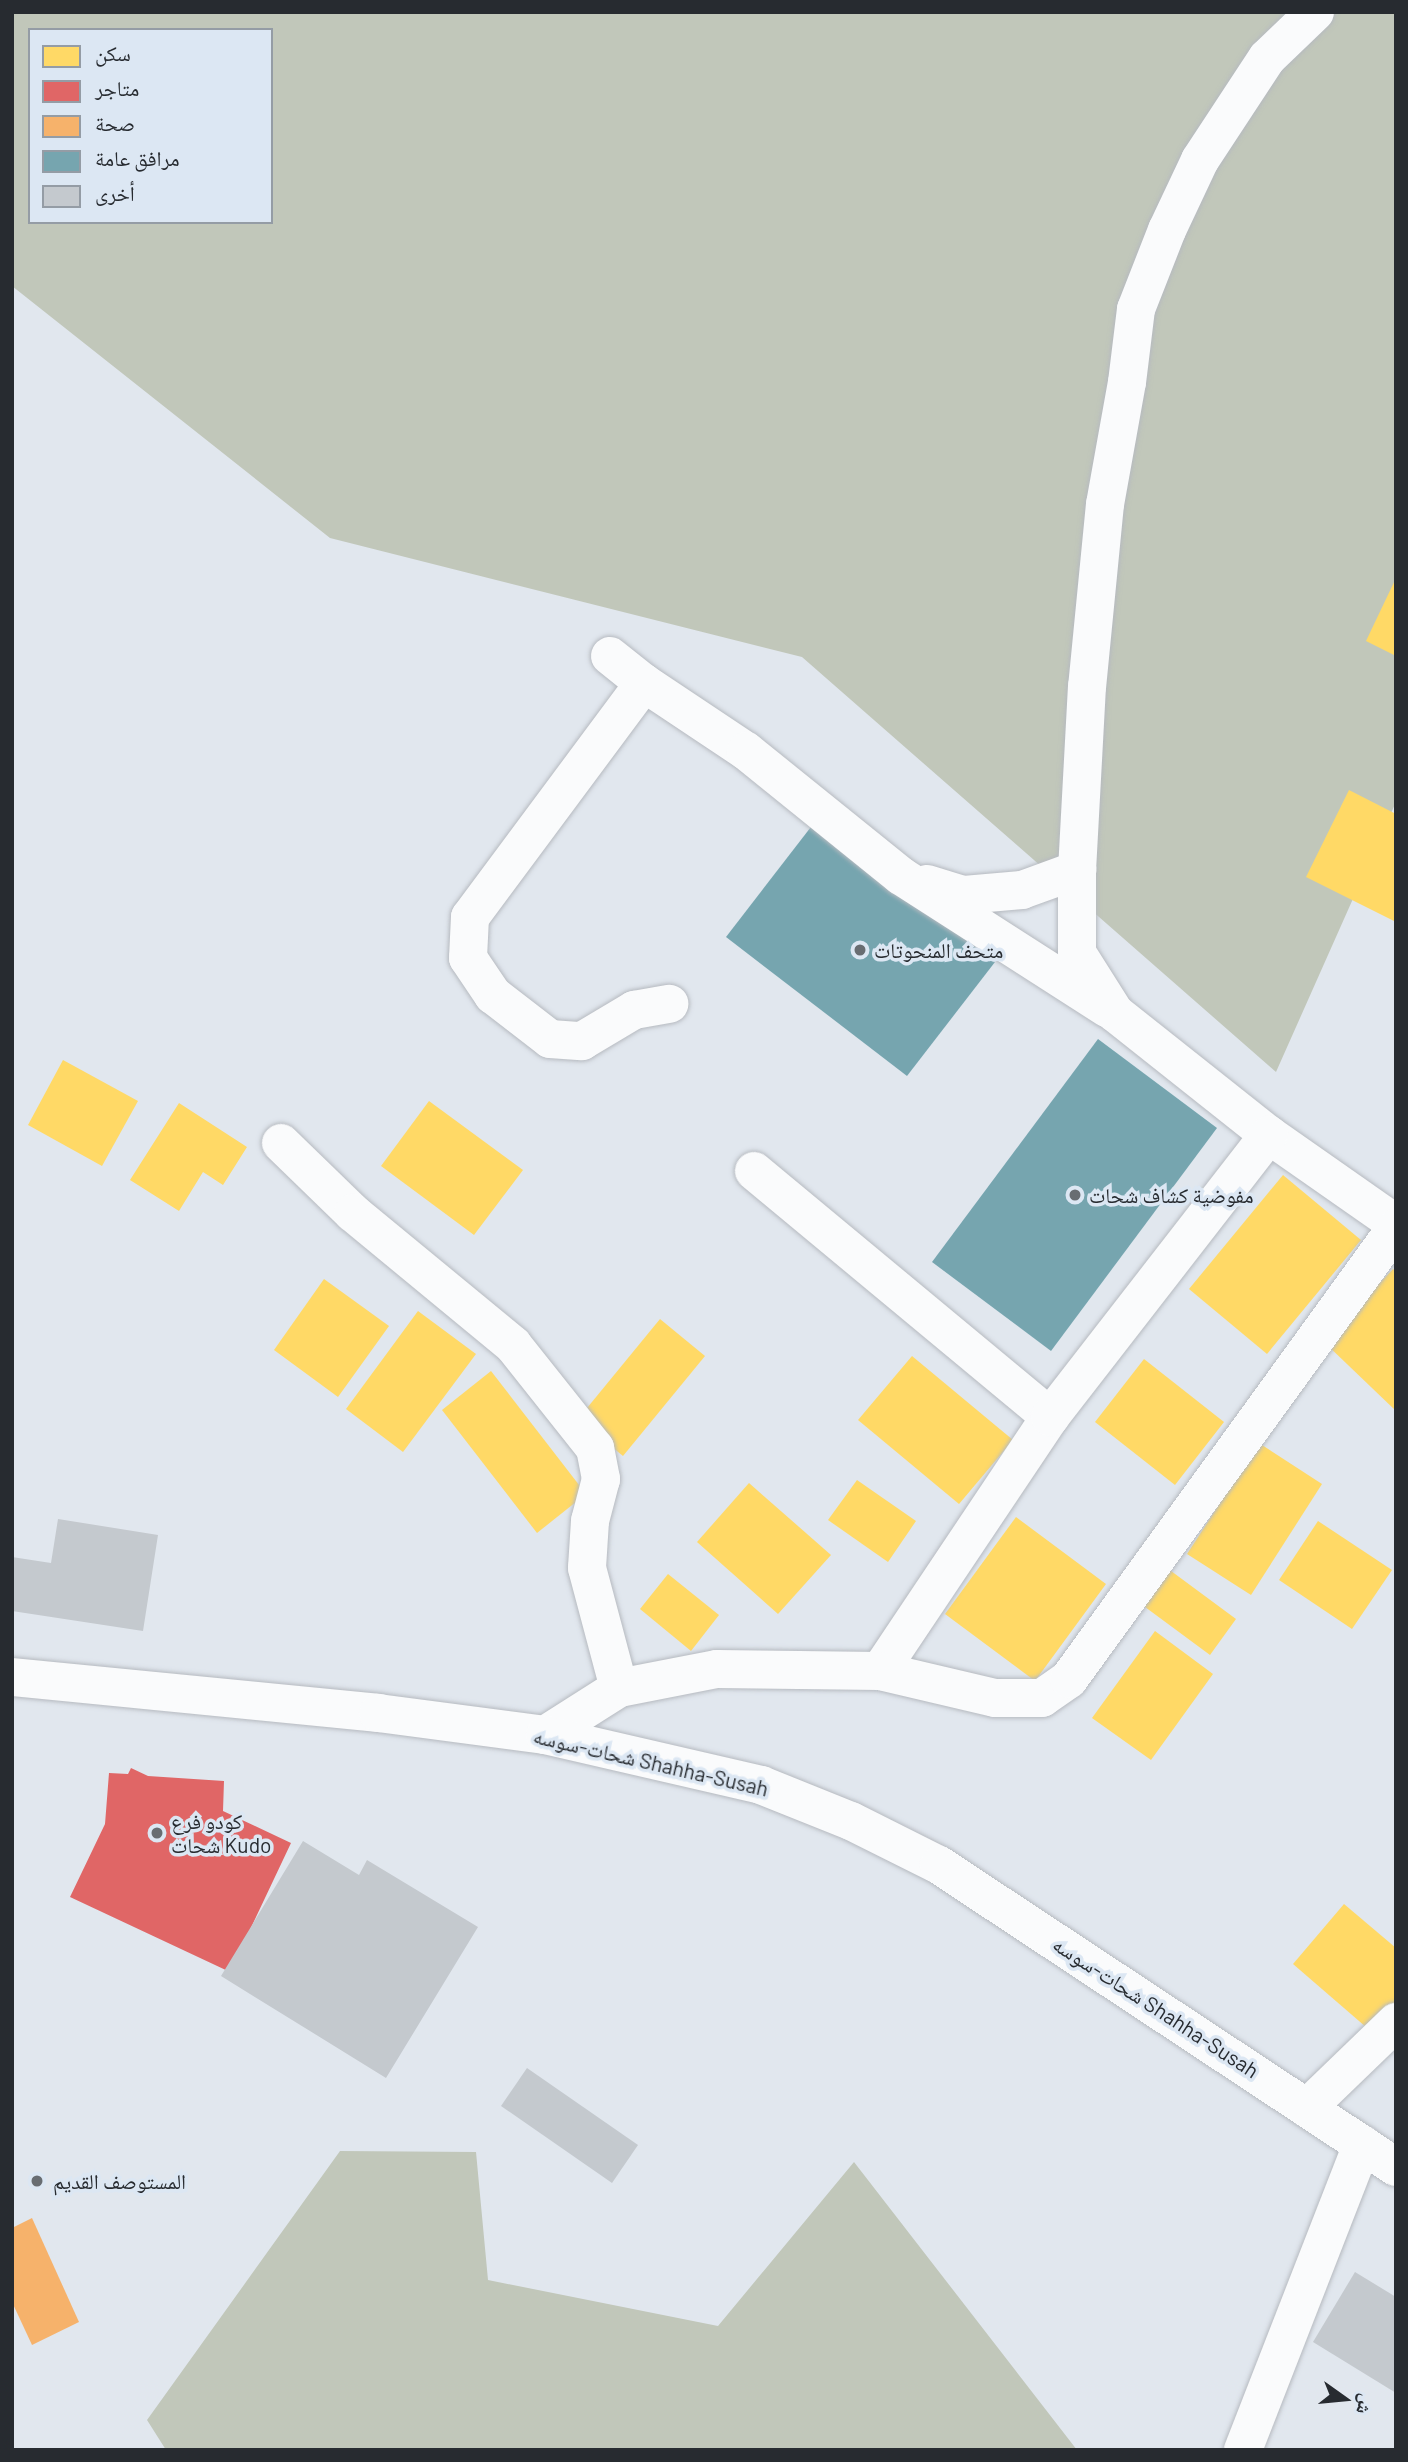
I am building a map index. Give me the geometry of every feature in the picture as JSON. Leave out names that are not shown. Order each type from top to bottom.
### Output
[{"type":"street","points":[[1115,1013],[1077,953],[1077,870],[1087,686],[1103,517],[1127,382],[1136,309],[1167,230],[1200,160],[1267,58],[1315,12]]},
{"type":"street","points":[[545,1735],[619,1688],[717,1669],[880,1671],[995,1698],[1041,1698],[1069,1679],[1396,1226],[1269,1135],[1115,1013],[901,876],[746,751],[644,683],[610,656]]},
{"type":"street","points":[[644,683],[470,917],[468,958],[493,995],[550,1039],[582,1041],[634,1010],[668,1003]]},
{"type":"street","points":[[901,876],[964,895],[1022,890],[1077,870]]},
{"type":"street","points":[[880,1671],[1051,1416],[1269,1135]]},
{"type":"street","points":[[281,1143],[353,1213],[513,1345],[595,1448],[601,1479],[590,1521],[587,1569],[619,1688]]},
{"type":"street","points":[[754,1171],[1051,1416]]},
{"type":"street","name":"شحات-سوسه Shahha-Susah","points":[[12,1677],[378,1713],[545,1735],[761,1785],[851,1821],[939,1865],[1396,2167]]},
{"type":"street","points":[[1307,2108],[1396,2022]]},
{"type":"street","points":[[1243,2450],[1362,2144]]},
{"type":"shaded area","points":[[12,12],[1396,12],[1396,802],[1276,1072],[802,657],[330,538],[12,286]]},
{"type":"shaded area","points":[[340,2151],[476,2152],[488,2280],[718,2326],[854,2162],[1077,2450],[166,2450],[147,2420]]},
{"type":"building: سكن","points":[[1396,578],[1396,656],[1366,641]]},
{"type":"building: سكن","points":[[1349,790],[1396,814],[1396,922],[1306,877]]},
{"type":"building: سكن","points":[[63,1060],[138,1101],[102,1166],[28,1125]]},
{"type":"building: سكن","points":[[429,1101],[523,1170],[474,1235],[381,1166]]},
{"type":"building: سكن","points":[[179,1103],[247,1147],[223,1185],[203,1172],[179,1211],[130,1180]]},
{"type":"building: سكن","points":[[1283,1175],[1361,1240],[1267,1354],[1189,1289]]},
{"type":"building: سكن","points":[[1393,1269],[1396,1272],[1396,1411],[1324,1342]]},
{"type":"building: سكن","points":[[324,1279],[389,1326],[338,1397],[274,1350]]},
{"type":"building: سكن","points":[[418,1311],[476,1354],[403,1452],[346,1409]]},
{"type":"building: سكن","points":[[660,1319],[705,1356],[623,1456],[578,1419]]},
{"type":"building: سكن","points":[[912,1356],[1013,1440],[959,1504],[858,1420]]},
{"type":"building: سكن","points":[[1144,1359],[1224,1422],[1175,1485],[1095,1422]]},
{"type":"building: سكن","points":[[491,1371],[586,1494],[537,1533],[442,1410]]},
{"type":"building: سكن","points":[[1259,1443],[1322,1484],[1251,1595],[1187,1554]]},
{"type":"building: سكن","points":[[857,1480],[916,1521],[888,1562],[828,1520]]},
{"type":"building: سكن","points":[[749,1483],[831,1555],[778,1614],[697,1542]]},
{"type":"building: سكن","points":[[1016,1517],[1106,1584],[1035,1681],[945,1614]]},
{"type":"building: سكن","points":[[1318,1521],[1392,1570],[1352,1629],[1279,1580]]},
{"type":"building: سكن","points":[[1167,1568],[1236,1619],[1210,1655],[1141,1604]]},
{"type":"building: سكن","points":[[668,1574],[719,1615],[691,1651],[640,1609]]},
{"type":"building: سكن","points":[[1155,1631],[1213,1674],[1151,1760],[1092,1718]]},
{"type":"building: سكن","points":[[1344,1904],[1396,1948],[1396,2023],[1381,2040],[1293,1964]]},
{"type":"building: متاجر","points":[[131,1768],[148,1776],[224,1781],[223,1811],[291,1843],[230,1972],[70,1897],[105,1824],[109,1773],[128,1774]]},
{"type":"building: صحة","points":[[32,2218],[79,2322],[32,2345],[12,2302],[12,2228]]},
{"type":"building: مرافق عامة","name":"متحف المنحوتات","points":[[814,823],[995,962],[907,1076],[726,937]]},
{"type":"building: مرافق عامة","name":"مفوضية كشاف شحات","points":[[1098,1039],[1217,1128],[1051,1351],[932,1262]]},
{"type":"building: أخرى","points":[[58,1519],[158,1535],[143,1631],[12,1611],[12,1557],[51,1563]]},
{"type":"building: أخرى","points":[[303,1841],[359,1875],[367,1860],[478,1927],[386,2078],[221,1976]]},
{"type":"building: أخرى","points":[[527,2068],[638,2145],[612,2183],[501,2106]]},
{"type":"building: أخرى","points":[[1355,2272],[1396,2297],[1396,2393],[1313,2342]]},
{"type":"place","name":"متحف المنحوتات","points":[[860,950]]},
{"type":"place","name":"مفوضية كشاف شحات","points":[[1075,1195]]},
{"type":"place","name":"كودو فرع شحات Kudo","points":[[157,1833]]},
{"type":"place","name":"المستوصف القديم","points":[[37,2181]]}]
